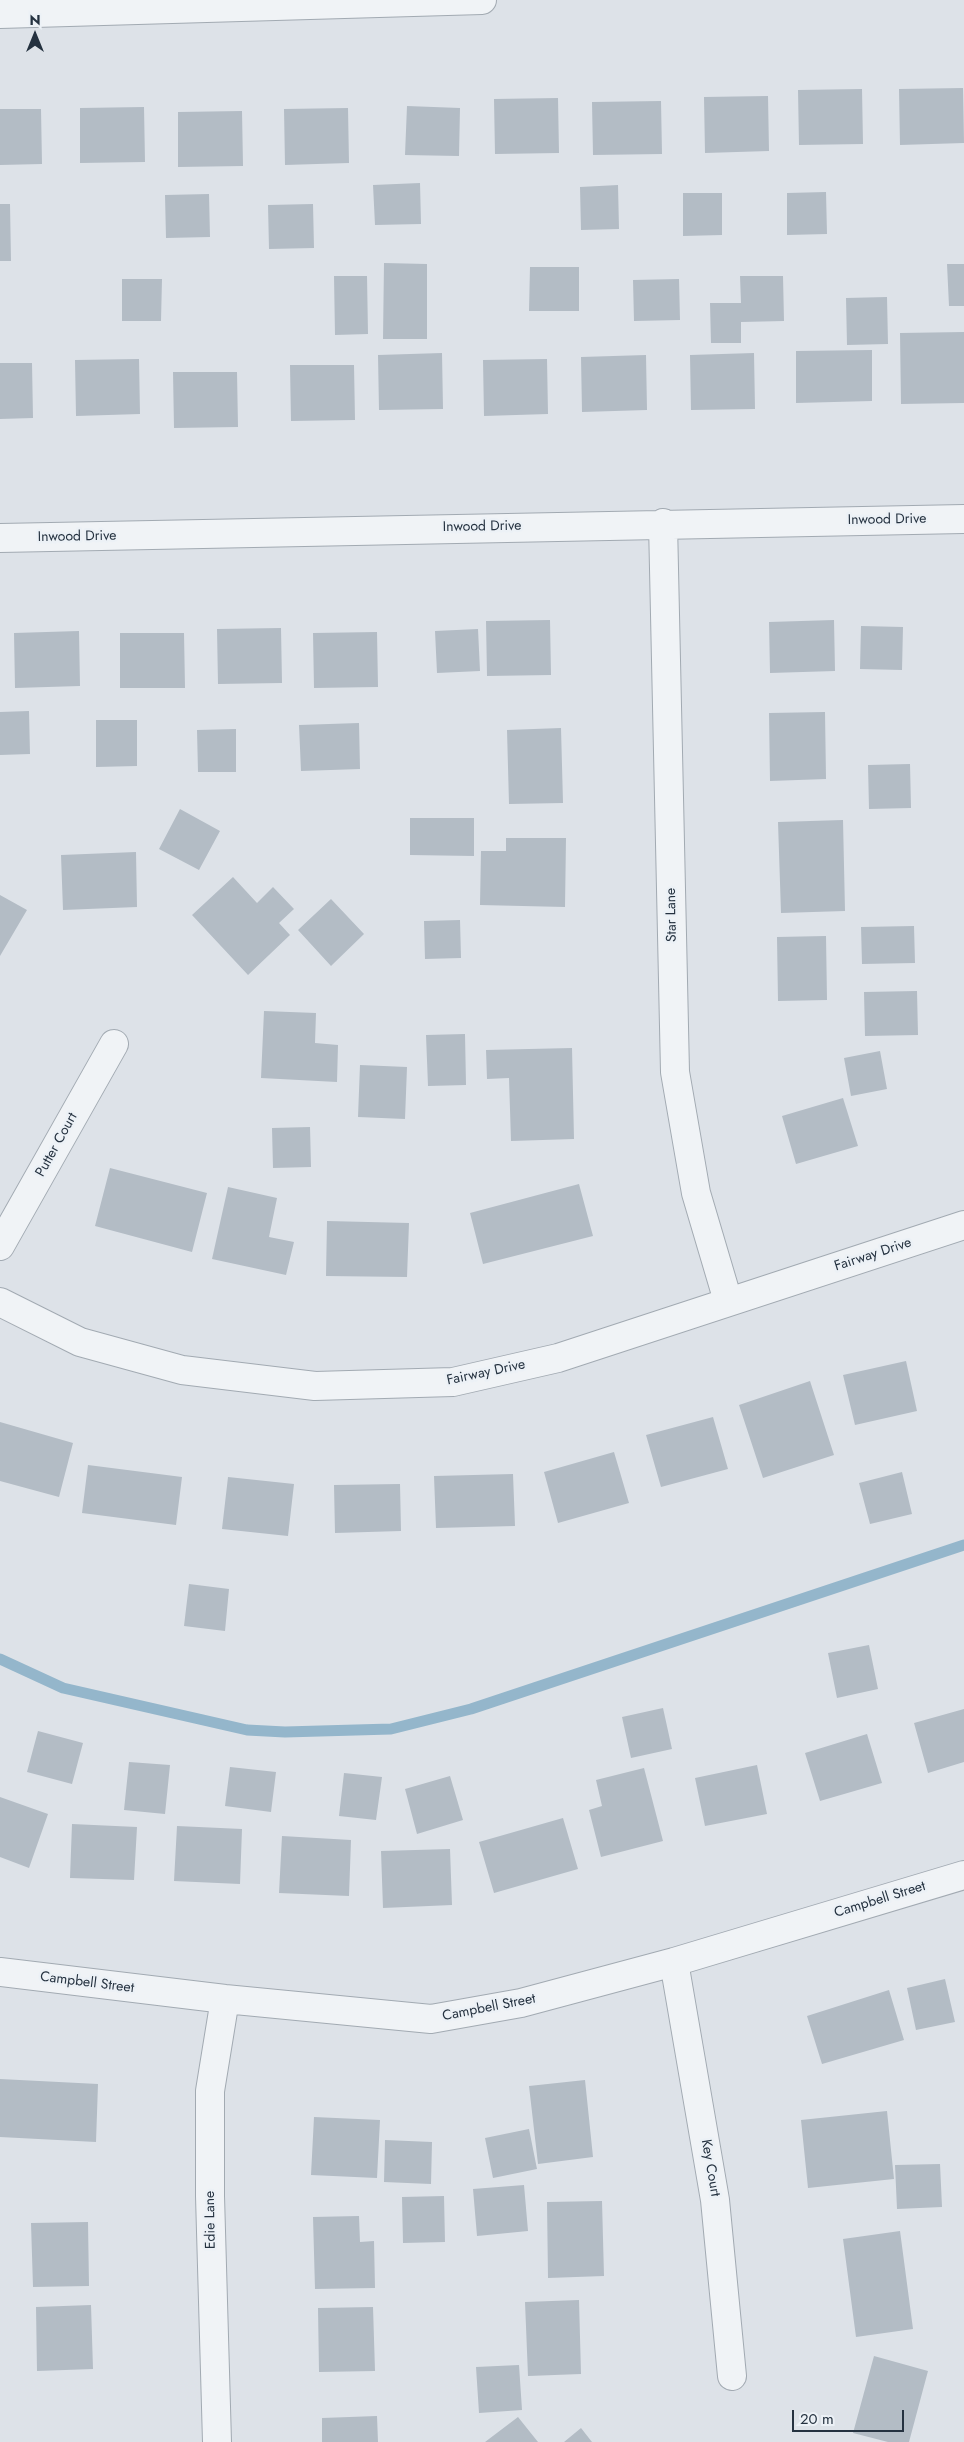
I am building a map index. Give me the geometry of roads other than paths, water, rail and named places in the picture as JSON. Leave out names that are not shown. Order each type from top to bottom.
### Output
[{"type":"street","points":[[0,14],[482,0]]},
{"type":"street","name":"Inwood Drive","points":[[0,538],[663,523],[964,519]]},
{"type":"street","name":"Star Lane","points":[[663,523],[675,1072],[696,1193],[728,1301]]},
{"type":"street","name":"Putter Court","points":[[0,1246],[114,1044]]},
{"type":"street","name":"Fairway Drive","points":[[0,1302],[80,1342],[182,1370],[315,1386],[453,1382],[558,1358],[728,1301],[964,1226]]},
{"type":"street","name":"Campbell Street","points":[[0,1972],[225,1999],[431,2019],[521,2003],[674,1962],[964,1875]]},
{"type":"street","name":"Key Court","points":[[674,1962],[715,2200],[732,2376]]},
{"type":"street","name":"Edie Lane","points":[[217,2442],[210,2196],[210,2091],[225,1999]]},
{"type":"waterway","points":[[0,1659],[63,1688],[247,1730],[285,1732],[391,1729],[471,1709],[964,1545]]}]
